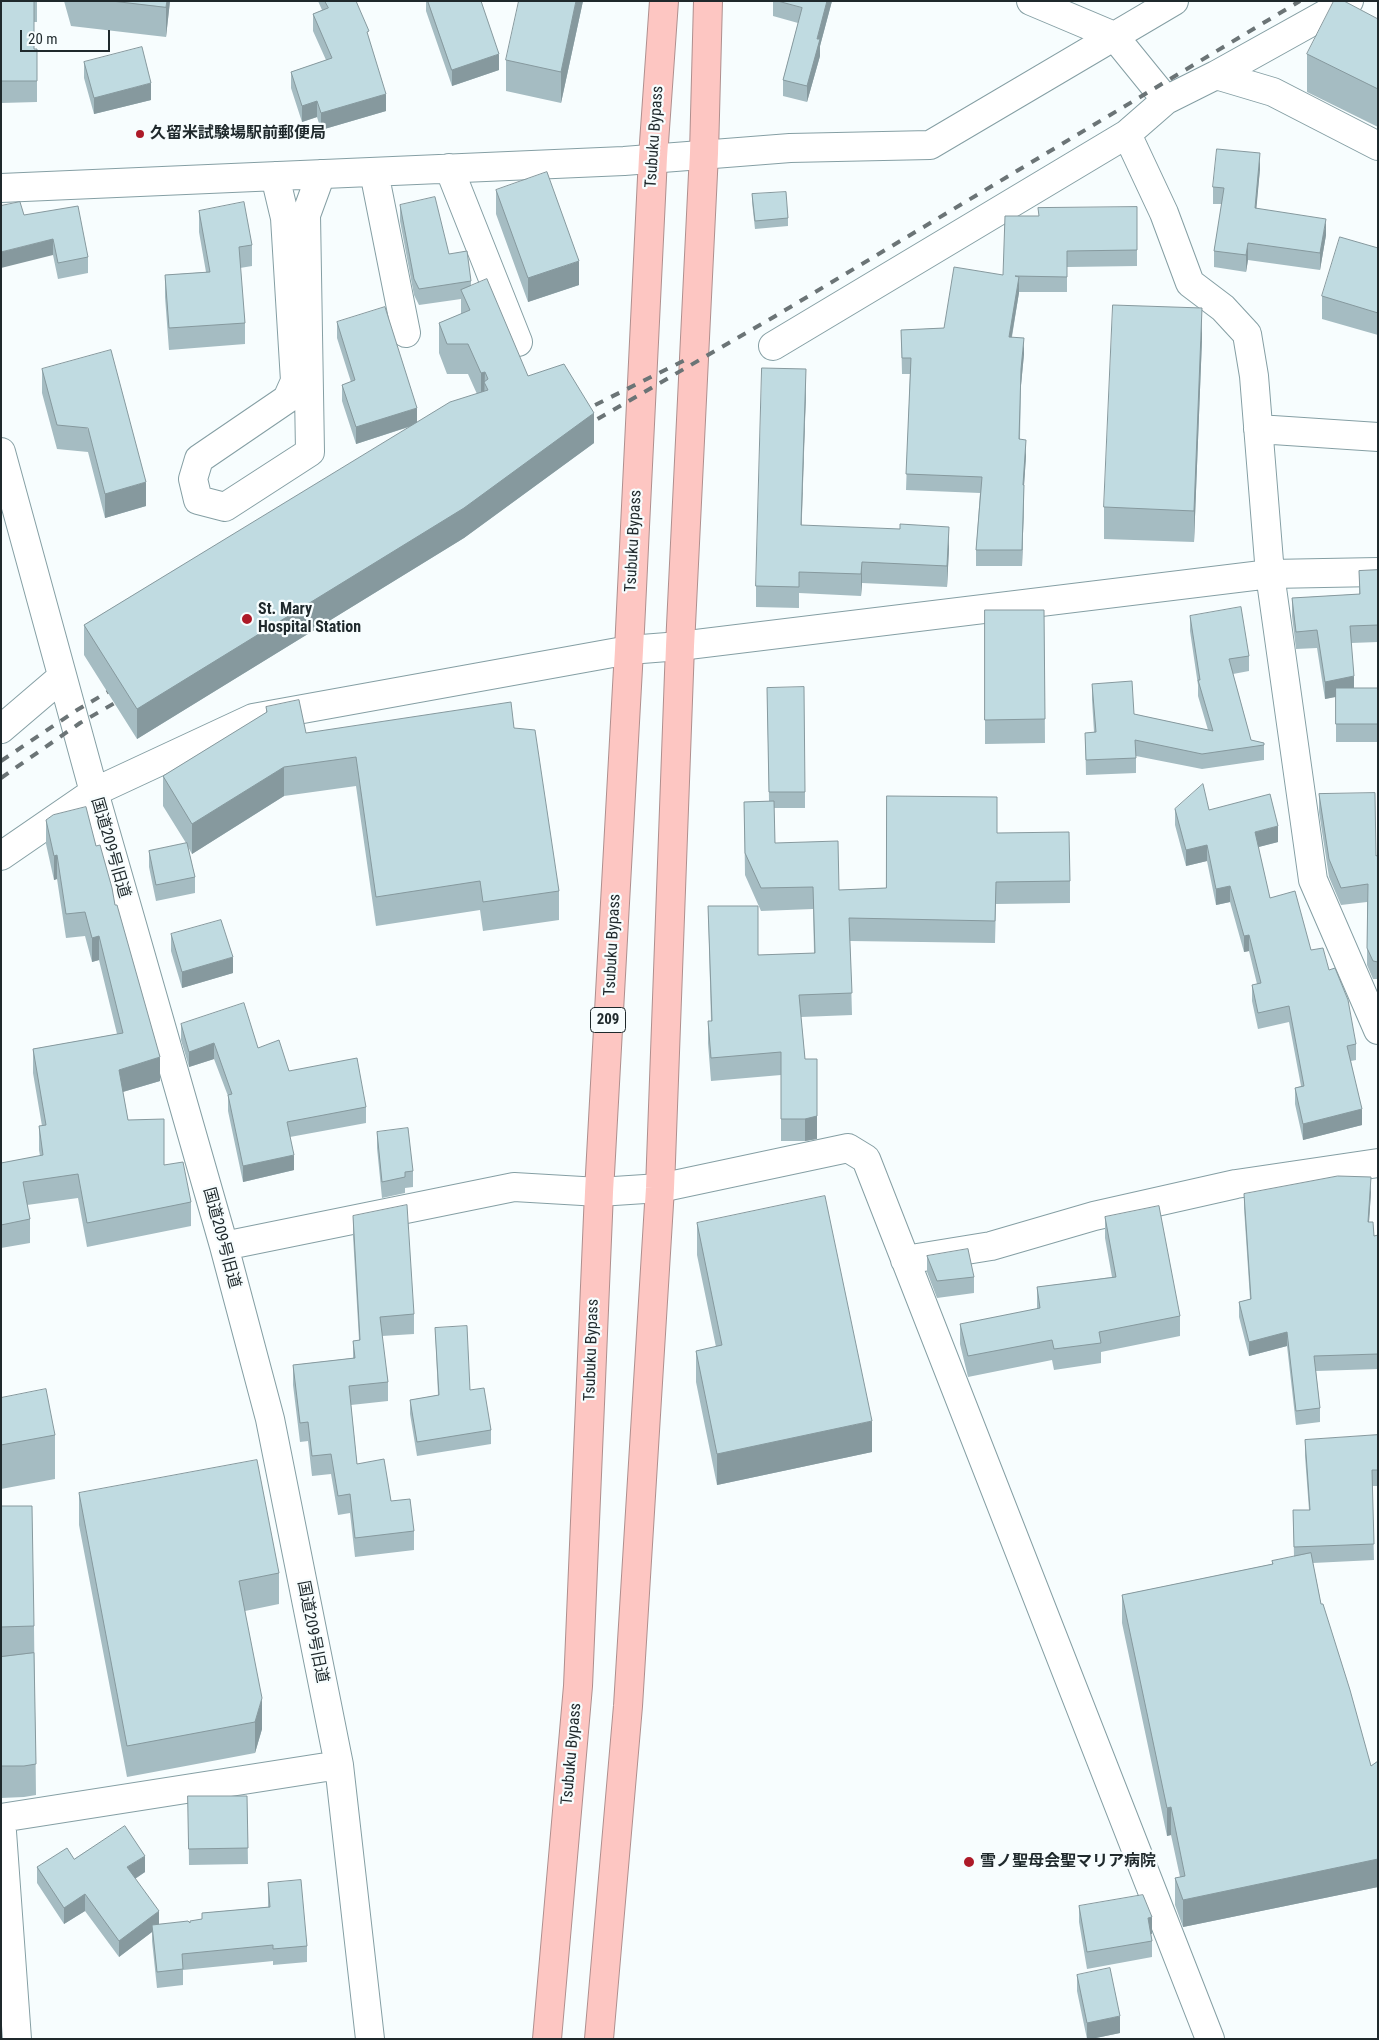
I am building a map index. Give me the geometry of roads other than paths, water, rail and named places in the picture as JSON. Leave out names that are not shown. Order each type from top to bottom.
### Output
[{"type":"highway","name":"Tsubuku Bypass","points":[[547,2039],[578,1686],[599,1192],[629,650],[653,157],[664,1]]},
{"type":"highway","points":[[599,2039],[628,1706],[660,1188],[680,646],[704,153],[708,1]]},
{"type":"street","points":[[1031,1],[1058,6],[1114,36],[1166,100]]},
{"type":"street","points":[[1,188],[624,161],[704,153],[790,148],[930,145],[1174,1]]},
{"type":"street","points":[[774,346],[1127,134],[1166,100],[1216,75],[1349,1]]},
{"type":"street","points":[[1216,75],[1273,92],[1378,146]]},
{"type":"street","points":[[1127,134],[1164,214],[1190,283],[1223,308],[1247,334],[1254,376],[1270,574],[1314,880],[1378,1030]]},
{"type":"street","points":[[449,168],[518,342]]},
{"type":"street","points":[[374,172],[406,333]]},
{"type":"street","points":[[275,176],[285,218],[295,381],[287,399],[200,459],[193,479],[198,500],[225,507],[310,452],[306,215],[321,174]]},
{"type":"street","points":[[1258,429],[1378,437]]},
{"type":"street","name":"国道209号旧道","points":[[1,452],[94,792],[224,1246],[270,1420],[339,1765],[370,2039]]},
{"type":"street","points":[[1,856],[94,792],[253,718],[629,650],[680,646],[1270,574],[1378,572]]},
{"type":"street","points":[[1,729],[62,677]]},
{"type":"street","points":[[224,1246],[514,1187],[599,1192],[660,1188],[848,1148],[866,1159],[1210,2039]]},
{"type":"street","points":[[905,1260],[991,1246],[1094,1216],[1236,1184],[1378,1163]]},
{"type":"street","points":[[17,2039],[1,1818],[339,1765]]},
{"type":"railway","points":[[582,428],[772,318],[1300,1]]},
{"type":"railway","points":[[579,413],[691,357]]},
{"type":"railway","points":[[1,761],[77,710],[118,686]]},
{"type":"railway","points":[[1,778],[80,723],[125,697]]},
{"type":"place","name":"久留米試験場駅前郵便局","points":[[140,134]]},
{"type":"place","name":"St. Mary Hospital Station","points":[[247,619]]},
{"type":"place","name":"雪ノ聖母会聖マリア病院","points":[[969,1862]]}]
